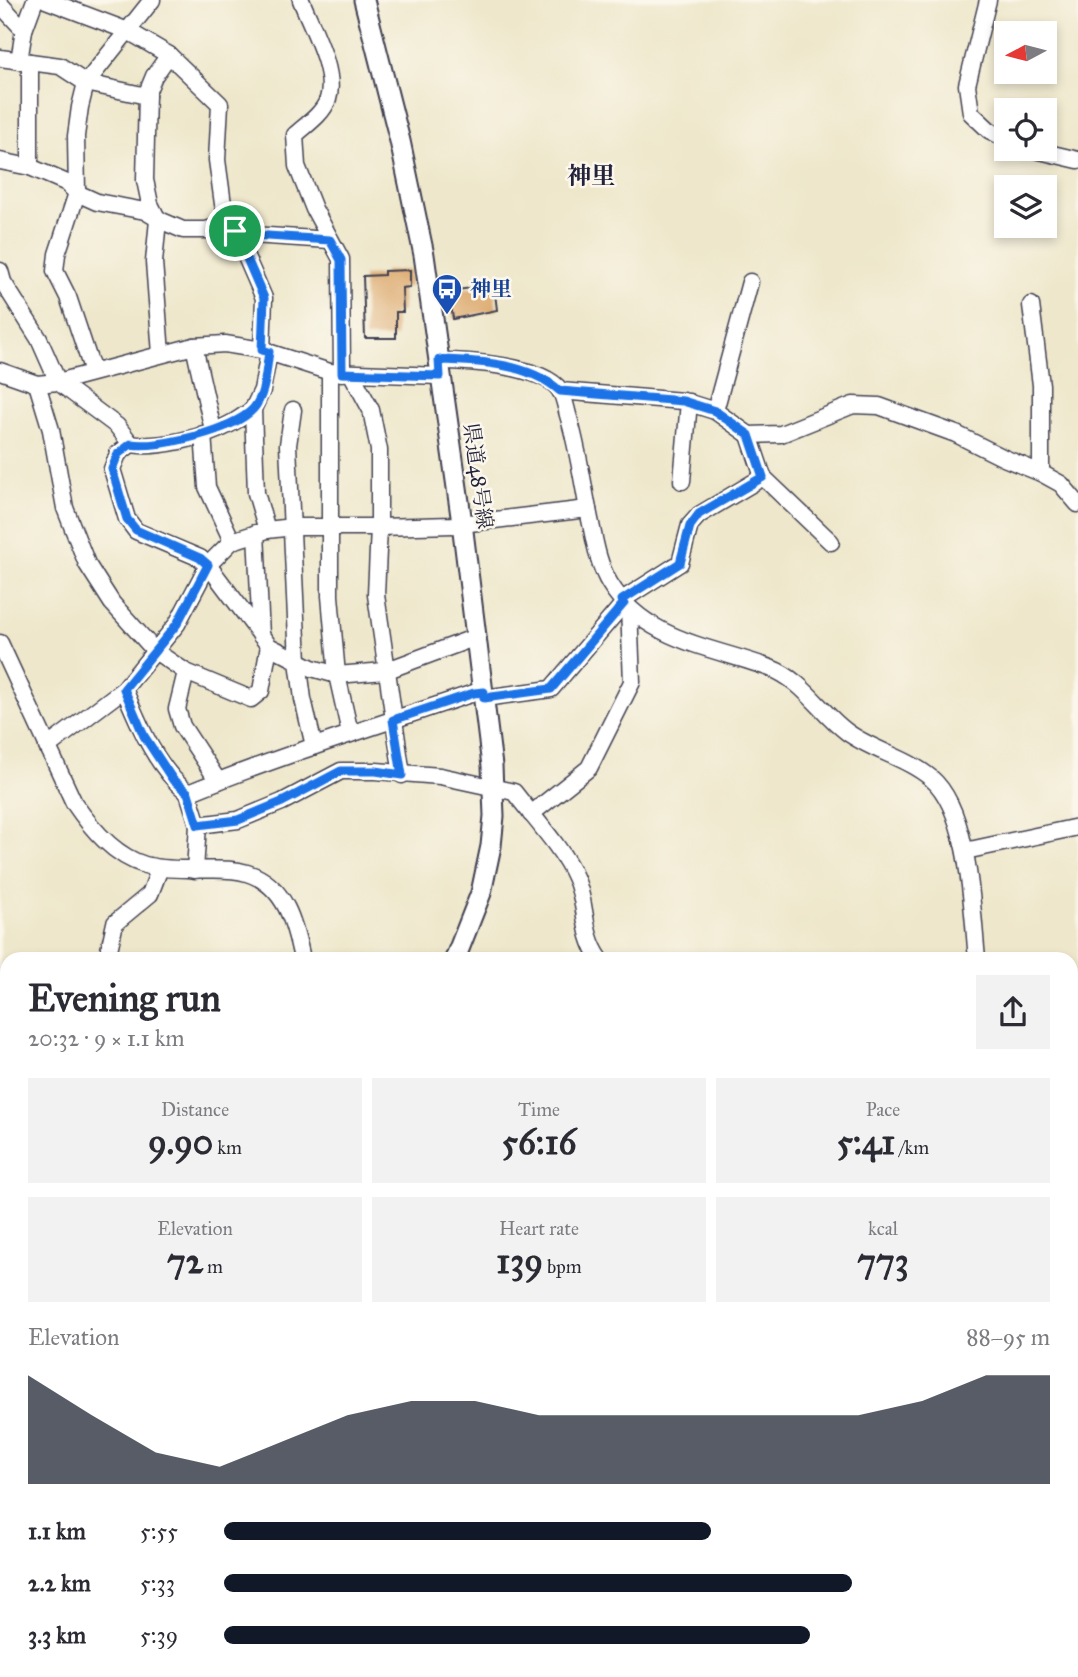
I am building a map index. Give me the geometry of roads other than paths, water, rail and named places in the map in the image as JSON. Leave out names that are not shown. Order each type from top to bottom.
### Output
[{"type":"main road","name":"県道48号線","points":[[364,0],[403,152],[424,256],[462,523],[494,788],[494,816],[486,871],[474,914],[458,952]]},
{"type":"street","points":[[30,167],[24,30],[35,0]]},
{"type":"street","points":[[37,384],[51,430],[65,508],[87,564],[112,603],[155,651],[186,672],[251,699],[261,691],[265,641],[262,532],[256,493],[253,409],[262,390],[266,351],[264,298],[223,204],[217,160],[220,104],[169,55],[128,31],[46,0]]},
{"type":"street","points":[[93,372],[68,297],[55,271],[57,254],[77,193],[76,136],[86,83],[152,0]]},
{"type":"street","points":[[301,0],[327,65],[330,82],[328,100],[319,113],[295,135],[297,166],[314,209],[341,260],[341,373],[330,526],[330,596],[337,675],[351,733]]},
{"type":"street","points":[[988,0],[967,85],[971,113],[994,133]]},
{"type":"street","points":[[0,4],[24,30]]},
{"type":"street","points":[[161,354],[154,262],[158,220],[150,204],[145,180],[147,96],[154,76],[169,55]]},
{"type":"street","points":[[0,58],[60,66],[86,83],[147,96]]},
{"type":"street","points":[[1057,155],[1078,160]]},
{"type":"street","points":[[0,161],[30,167],[67,183],[77,193],[97,202],[145,211],[158,220],[183,230],[233,227],[252,235],[330,240]]},
{"type":"street","points":[[0,271],[3,282],[39,339],[58,382],[117,426],[131,444],[145,447],[208,432],[229,425],[253,409]]},
{"type":"street","points":[[715,411],[750,282]]},
{"type":"street","points":[[1031,304],[1041,385],[1041,473]]},
{"type":"street","points":[[0,371],[37,384],[58,382],[194,346],[225,344],[266,351],[341,373],[494,365],[521,370],[550,381],[560,391],[577,445],[597,552],[609,583],[638,617],[684,642],[772,669],[793,679],[847,732],[879,751],[912,765],[931,778],[943,792],[954,813],[965,851],[976,952]]},
{"type":"street","points":[[194,346],[208,432],[207,487],[232,541]]},
{"type":"street","points":[[341,373],[371,410],[379,450],[376,595],[402,775]]},
{"type":"street","points":[[560,391],[689,402],[715,411],[749,435],[763,477],[831,542]]},
{"type":"street","points":[[682,481],[689,402]]},
{"type":"street","points":[[749,435],[781,434],[853,405],[879,406],[956,434],[1041,473],[1061,484],[1078,504]]},
{"type":"street","points":[[293,410],[288,445],[298,662],[314,746]]},
{"type":"street","points":[[131,444],[118,454],[112,469],[127,519],[136,530],[200,558],[265,641],[298,662],[337,675],[385,671],[467,640],[477,639]]},
{"type":"street","points":[[188,793],[351,733],[474,693],[484,695],[551,689],[625,603],[680,563],[690,526],[699,514],[763,477]]},
{"type":"street","points":[[47,747],[124,689],[177,624],[208,565],[232,541],[293,527],[462,523],[588,509]]},
{"type":"street","points":[[531,814],[589,768],[632,682],[625,603]]},
{"type":"street","points":[[0,643],[74,803],[89,826],[134,861],[160,868],[248,873],[269,884],[282,898],[289,912],[300,952]]},
{"type":"street","points":[[186,672],[177,709],[182,726],[218,781]]},
{"type":"street","points":[[124,689],[144,736],[173,780],[188,793],[198,825],[195,870]]},
{"type":"street","points":[[198,825],[238,820],[282,802],[341,771],[440,776],[514,792],[574,875],[582,897],[583,922],[589,942],[595,952]]},
{"type":"street","points":[[965,851],[1078,827]]},
{"type":"street","points":[[109,952],[115,923],[150,894],[160,868]]},
{"type":"place","name":"神里","points":[[447,316]]},
{"type":"district","name":"神里","points":[[591,176]]}]
